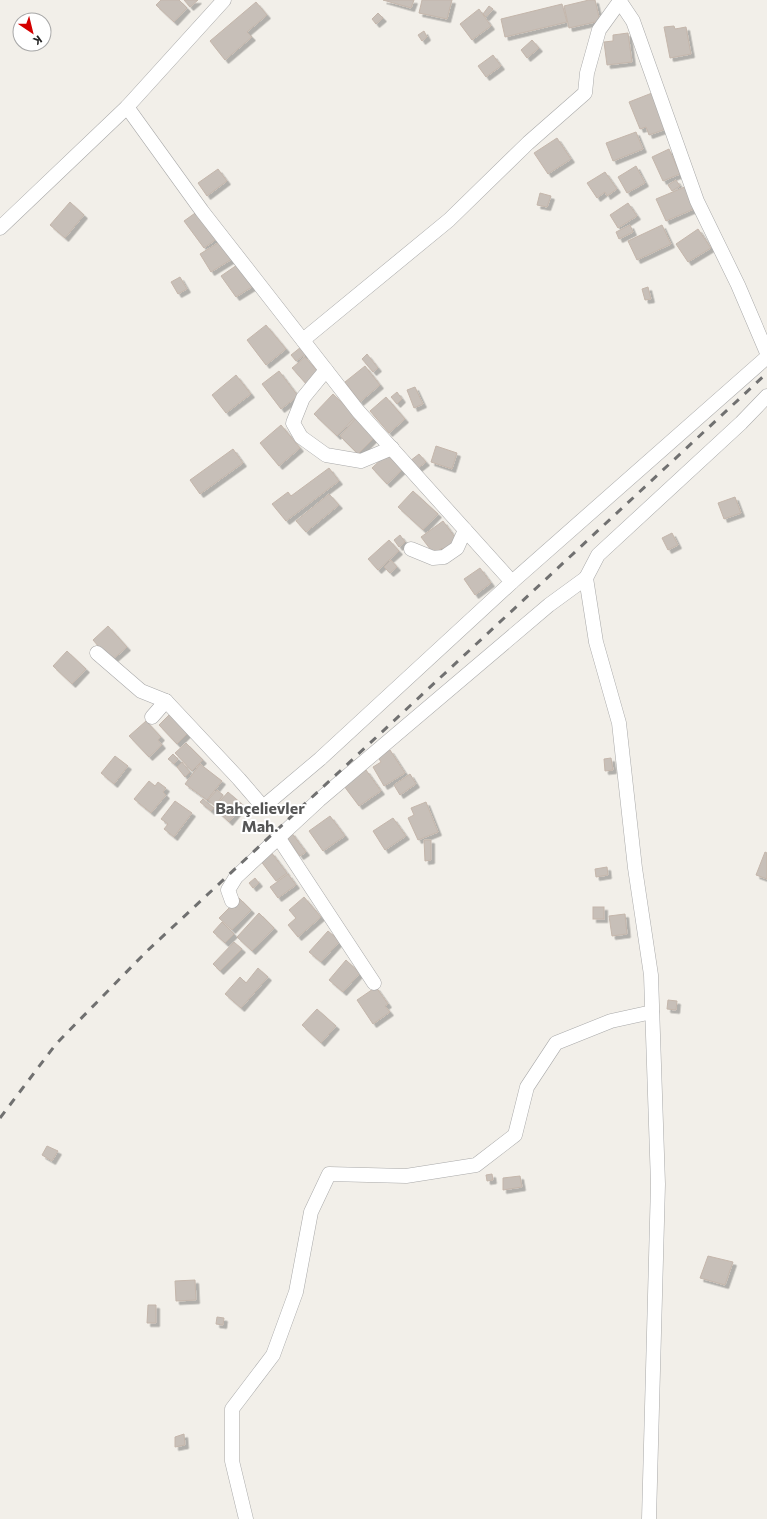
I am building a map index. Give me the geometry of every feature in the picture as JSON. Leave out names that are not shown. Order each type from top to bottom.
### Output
[{"type":"street","points":[[0,228],[127,107],[224,0]]},
{"type":"street","points":[[303,340],[450,220],[528,143],[586,93],[587,73],[598,30],[620,0],[633,21],[697,201],[738,285],[767,353]]},
{"type":"street","points":[[127,107],[202,211],[358,411],[512,582]]},
{"type":"street","points":[[97,653],[141,691],[166,701],[263,807],[320,759],[512,582],[767,357]]},
{"type":"street","points":[[326,370],[303,398],[293,423],[301,437],[326,455],[361,461],[392,448]]},
{"type":"street","points":[[232,901],[228,890],[236,877],[278,837],[319,800],[549,605],[586,578],[598,555],[741,423],[767,396]]},
{"type":"street","points":[[411,549],[433,558],[444,557],[457,548],[465,530]]},
{"type":"street","points":[[586,578],[596,642],[619,723],[635,868],[651,975],[658,1184],[649,1519]]},
{"type":"street","points":[[152,718],[166,701]]},
{"type":"street","points":[[278,837],[374,983]]},
{"type":"street","points":[[246,1519],[232,1461],[232,1409],[272,1355],[296,1292],[311,1212],[328,1174],[406,1176],[476,1165],[515,1135],[527,1087],[556,1043],[611,1021],[652,1012]]},
{"type":"building","points":[[161,0],[179,0],[187,8],[174,22],[156,5]]},
{"type":"building","points":[[184,0],[198,0],[190,7]]},
{"type":"building","points":[[383,0],[414,0],[411,8]]},
{"type":"building","points":[[422,0],[452,0],[447,19],[419,13]]},
{"type":"building","points":[[595,0],[600,21],[569,28],[564,6]]},
{"type":"building","points":[[256,2],[267,15],[247,32],[252,37],[225,60],[210,41]]},
{"type":"building","points":[[562,4],[567,22],[505,37],[501,19]]},
{"type":"building","points":[[489,6],[493,9],[486,17],[483,14]]},
{"type":"building","points":[[479,9],[491,26],[472,40],[460,24]]},
{"type":"building","points":[[378,13],[383,18],[376,24],[372,19]]},
{"type":"building","points":[[674,26],[675,29],[686,27],[691,54],[670,58],[664,27]]},
{"type":"building","points":[[424,31],[427,37],[422,41],[418,35]]},
{"type":"building","points":[[628,33],[632,62],[607,65],[604,42],[613,41],[613,35]]},
{"type":"building","points":[[532,40],[539,48],[527,58],[521,50]]},
{"type":"building","points":[[493,55],[501,66],[486,77],[478,66]]},
{"type":"building","points":[[652,93],[666,129],[649,135],[646,127],[640,129],[629,102]]},
{"type":"building","points":[[636,132],[643,149],[613,161],[606,143]]},
{"type":"building","points":[[557,138],[571,159],[548,174],[534,153]]},
{"type":"building","points":[[669,149],[680,174],[663,181],[652,157]]},
{"type":"building","points":[[636,166],[645,183],[627,193],[618,177]]},
{"type":"building","points":[[218,169],[227,181],[207,196],[198,183]]},
{"type":"building","points":[[605,172],[617,189],[607,196],[605,192],[597,198],[587,183]]},
{"type":"building","points":[[676,180],[680,186],[672,191],[668,185]]},
{"type":"building","points":[[687,186],[696,208],[666,221],[656,199]]},
{"type":"building","points":[[540,193],[551,196],[547,207],[537,205]]},
{"type":"building","points":[[70,202],[84,215],[65,238],[50,225]]},
{"type":"building","points":[[628,203],[637,216],[618,228],[610,215]]},
{"type":"building","points":[[198,211],[218,238],[204,248],[184,221]]},
{"type":"building","points":[[630,225],[633,232],[619,239],[616,232]]},
{"type":"building","points":[[662,225],[671,244],[637,260],[628,241]]},
{"type":"building","points":[[698,229],[711,248],[688,262],[676,244]]},
{"type":"building","points":[[221,241],[232,259],[211,272],[200,254]]},
{"type":"building","points":[[237,265],[252,287],[236,297],[221,276]]},
{"type":"building","points":[[180,277],[187,289],[178,294],[171,282]]},
{"type":"building","points":[[648,287],[651,299],[645,300],[642,289]]},
{"type":"building","points":[[266,325],[286,349],[266,365],[247,340]]},
{"type":"building","points":[[301,347],[306,354],[296,361],[291,355]]},
{"type":"building","points":[[367,354],[378,368],[373,372],[362,359]]},
{"type":"building","points":[[305,357],[321,375],[308,386],[292,368]]},
{"type":"building","points":[[365,366],[380,385],[360,402],[345,382]]},
{"type":"building","points":[[279,371],[298,396],[281,409],[262,384]]},
{"type":"building","points":[[236,375],[251,394],[226,413],[212,395]]},
{"type":"building","points":[[415,387],[423,404],[414,408],[407,390]]},
{"type":"building","points":[[397,392],[402,399],[397,404],[391,397]]},
{"type":"building","points":[[333,394],[356,416],[337,436],[314,414]]},
{"type":"building","points":[[386,397],[405,419],[389,433],[370,411]]},
{"type":"building","points":[[356,418],[375,437],[358,454],[340,436]]},
{"type":"building","points":[[281,425],[300,448],[279,466],[260,443]]},
{"type":"building","points":[[436,446],[457,453],[452,469],[431,462]]},
{"type":"building","points":[[233,449],[243,463],[200,494],[190,480]]},
{"type":"building","points":[[387,454],[402,470],[387,484],[372,468]]},
{"type":"building","points":[[419,454],[426,462],[417,469],[410,461]]},
{"type":"building","points":[[329,468],[339,481],[286,521],[272,504],[288,492],[291,496]]},
{"type":"building","points":[[413,491],[438,514],[423,530],[398,507]]},
{"type":"building","points":[[329,494],[339,505],[306,532],[296,521]]},
{"type":"building","points":[[735,497],[741,513],[724,519],[718,503]]},
{"type":"building","points":[[443,521],[457,540],[444,550],[442,548],[434,554],[421,537]]},
{"type":"building","points":[[672,533],[678,545],[668,550],[662,538]]},
{"type":"building","points":[[400,535],[405,542],[399,547],[394,540]]},
{"type":"building","points":[[389,540],[399,551],[378,570],[368,559]]},
{"type":"building","points":[[391,560],[397,567],[390,573],[384,567]]},
{"type":"building","points":[[480,568],[491,583],[475,595],[464,579]]},
{"type":"building","points":[[108,626],[127,647],[111,661],[93,640]]},
{"type":"building","points":[[67,651],[86,669],[72,684],[53,666]]},
{"type":"building","points":[[171,713],[189,732],[177,744],[159,725]]},
{"type":"building","points":[[146,721],[161,737],[158,740],[162,745],[149,757],[129,736]]},
{"type":"building","points":[[186,743],[203,760],[192,771],[175,753]]},
{"type":"building","points":[[390,750],[405,773],[384,786],[373,767],[381,762],[378,757]]},
{"type":"building","points":[[173,754],[178,759],[174,764],[168,759]]},
{"type":"building","points":[[115,756],[128,766],[114,784],[101,773]]},
{"type":"building","points":[[611,758],[613,770],[605,771],[604,759]]},
{"type":"building","points":[[182,762],[190,772],[185,777],[177,767]]},
{"type":"building","points":[[200,764],[222,781],[207,800],[185,784]]},
{"type":"building","points":[[366,770],[381,791],[359,806],[344,786]]},
{"type":"building","points":[[410,774],[416,784],[400,795],[394,785]]},
{"type":"building","points":[[149,781],[155,786],[158,782],[166,788],[163,792],[166,795],[151,813],[134,799]]},
{"type":"building","points":[[217,790],[223,795],[215,806],[208,800]]},
{"type":"building","points":[[228,792],[243,805],[229,822],[214,808]]},
{"type":"building","points":[[203,799],[214,808],[211,811],[200,802]]},
{"type":"building","points":[[175,801],[192,813],[174,837],[164,829],[168,824],[161,819]]},
{"type":"building","points":[[426,802],[438,832],[418,840],[408,818],[414,815],[411,808]]},
{"type":"building","points":[[330,816],[345,836],[323,851],[309,831]]},
{"type":"building","points":[[393,818],[406,836],[385,850],[373,831]]},
{"type":"building","points":[[291,832],[306,852],[300,856],[285,836]]},
{"type":"building","points":[[424,840],[431,840],[431,860],[425,861]]},
{"type":"building","points":[[271,852],[287,873],[276,881],[260,860]]},
{"type":"building","points":[[765,852],[767,853],[767,879],[756,875]]},
{"type":"building","points":[[607,867],[608,875],[596,877],[595,869]]},
{"type":"building","points":[[288,874],[296,885],[278,898],[270,887]]},
{"type":"building","points":[[255,878],[259,883],[253,888],[249,883]]},
{"type":"building","points":[[304,897],[321,917],[298,937],[288,925],[296,918],[289,910]]},
{"type":"building","points":[[239,898],[251,910],[232,930],[219,918]]},
{"type":"building","points":[[593,907],[604,907],[604,919],[593,919]]},
{"type":"building","points":[[259,913],[274,928],[252,951],[237,937]]},
{"type":"building","points":[[625,914],[627,934],[612,936],[609,916]]},
{"type":"building","points":[[222,922],[234,934],[225,943],[213,932]]},
{"type":"building","points":[[328,931],[340,941],[321,962],[309,952]]},
{"type":"building","points":[[234,942],[242,949],[220,971],[213,964]]},
{"type":"building","points":[[346,960],[360,973],[343,992],[329,980]]},
{"type":"building","points":[[258,968],[268,977],[241,1008],[225,994],[240,977],[246,983]]},
{"type":"building","points":[[376,987],[388,1004],[385,1006],[390,1012],[373,1024],[357,1000]]},
{"type":"building","points":[[668,1000],[677,1001],[676,1010],[667,1009]]},
{"type":"building","points":[[317,1009],[336,1026],[321,1043],[302,1025]]},
{"type":"building","points":[[47,1146],[58,1151],[52,1161],[42,1155]]},
{"type":"building","points":[[492,1174],[493,1180],[487,1181],[486,1175]]},
{"type":"building","points":[[520,1176],[522,1187],[503,1190],[503,1178]]},
{"type":"building","points":[[708,1256],[733,1262],[725,1285],[700,1278]]},
{"type":"building","points":[[195,1280],[196,1300],[176,1301],[175,1281]]},
{"type":"building","points":[[148,1305],[156,1305],[156,1323],[147,1323]]},
{"type":"building","points":[[217,1317],[224,1318],[223,1325],[216,1324]]},
{"type":"building","points":[[184,1434],[185,1445],[175,1447],[175,1437]]},
{"type":"railway","points":[[0,1118],[56,1044],[147,951],[767,373]]},
{"type":"district","name":"Bahçelievler Mah.","points":[[260,817]]}]
